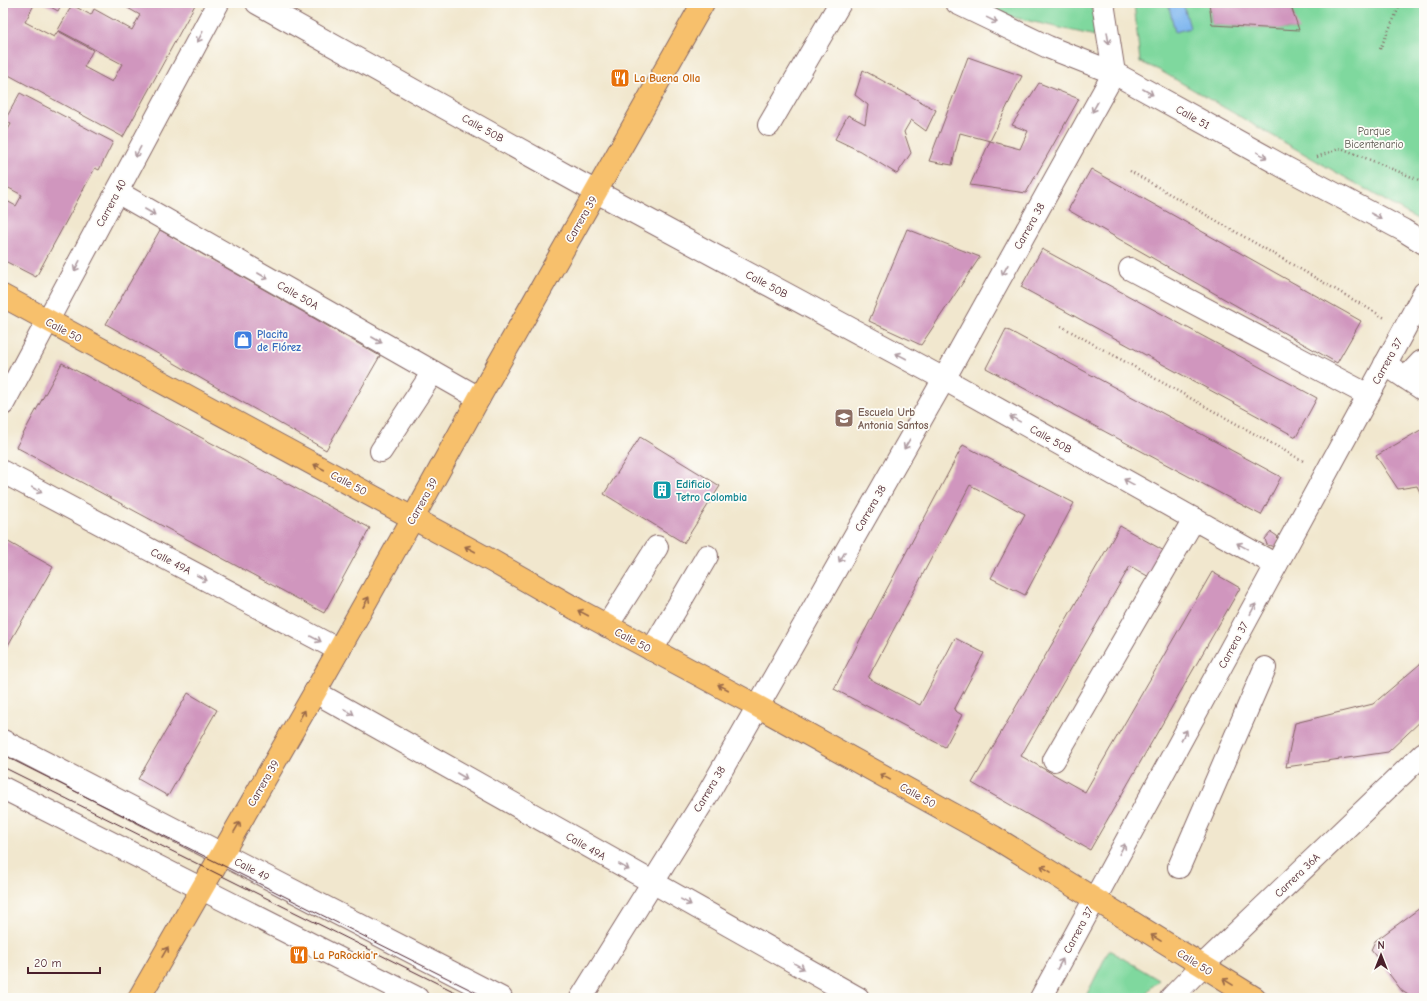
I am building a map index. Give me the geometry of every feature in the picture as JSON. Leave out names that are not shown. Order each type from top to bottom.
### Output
[{"type":"main road","name":"Carrera 39","points":[[139,998],[339,650],[479,398],[703,3]]},
{"type":"main road","name":"Calle 50","points":[[3,296],[492,560],[607,626],[757,706],[994,837],[1255,998]]},
{"type":"street","name":"Carrera 40","points":[[3,404],[218,3]]},
{"type":"street","name":"Calle 50B","points":[[257,3],[597,192],[944,379],[1276,565]]},
{"type":"street","points":[[769,125],[840,3]]},
{"type":"street","name":"Calle 51","points":[[957,3],[1048,47],[1114,73],[1286,168],[1403,230],[1424,243]]},
{"type":"street","points":[[1103,3],[1114,73]]},
{"type":"street","name":"Carrera 38","points":[[583,997],[709,792],[944,379],[1114,73]]},
{"type":"street","name":"Calle 50A","points":[[116,192],[479,398]]},
{"type":"street","points":[[1130,269],[1368,395]]},
{"type":"street","name":"Carrera 37","points":[[1041,998],[1424,293]]},
{"type":"street","points":[[1406,378],[1421,362],[1424,361]]},
{"type":"street","points":[[1385,364],[1424,390]]},
{"type":"street","points":[[381,450],[433,372]]},
{"type":"street","name":"Calle 49A","points":[[3,472],[339,650]]},
{"type":"street","points":[[1054,760],[1194,519]]},
{"type":"street","points":[[607,626],[657,547]]},
{"type":"street","points":[[652,650],[707,556]]},
{"type":"street","points":[[1179,867],[1266,668]]},
{"type":"street","name":"Calle 49A","points":[[315,692],[858,998]]},
{"type":"street","name":"Calle 49","points":[[3,741],[501,998]]},
{"type":"street","name":"Carrera 36A","points":[[1171,998],[1202,966],[1424,753]]},
{"type":"street","points":[[3,788],[417,998]]},
{"type":"path","points":[[1380,49],[1401,3]]},
{"type":"path","points":[[1286,168],[1341,148],[1424,182]]},
{"type":"path","points":[[1130,170],[1404,329]]},
{"type":"path","points":[[1061,326],[1326,474]]},
{"type":"green space","points":[[979,3],[1090,3],[1100,37],[1003,15]]},
{"type":"green space","name":"Parque Bicentenario","points":[[1134,3],[1209,3],[1212,25],[1298,30],[1290,3],[1424,3],[1424,223],[1159,70],[1140,62]]},
{"type":"green space","points":[[1109,950],[1159,980],[1141,998],[1085,998]]},
{"type":"water","points":[[1168,3],[1183,3],[1190,28],[1175,32]]},
{"type":"building","points":[[3,3],[35,3],[25,22],[54,37],[58,31],[93,50],[84,67],[112,82],[122,64],[58,30],[72,5],[91,15],[94,9],[132,30],[140,15],[119,3],[196,3],[123,137],[3,72]]},
{"type":"building","points":[[43,3],[62,3],[58,11]]},
{"type":"building","points":[[1209,3],[1290,3],[1299,30],[1212,25]]},
{"type":"building","points":[[968,57],[1022,76],[990,141],[960,133],[952,165],[929,161]]},
{"type":"building","points":[[863,70],[936,110],[926,131],[911,120],[904,132],[911,153],[897,174],[860,151],[835,139],[848,115],[865,124],[868,105],[855,95]]},
{"type":"building","points":[[1039,83],[1079,99],[1026,193],[970,185],[990,141],[1020,149],[1028,131],[1012,125]]},
{"type":"building","points":[[20,93],[113,142],[99,170],[95,168],[36,277],[3,260],[3,199],[16,206],[22,195],[3,185],[3,139],[11,124],[5,120]]},
{"type":"building","points":[[1091,169],[1361,321],[1337,363],[1068,210]]},
{"type":"building","points":[[907,229],[980,257],[921,345],[869,321]]},
{"type":"building","name":"Placita de Flórez","points":[[160,230],[380,356],[326,450],[106,324]]},
{"type":"building","points":[[1042,249],[1317,398],[1296,437],[1021,287]]},
{"type":"building","points":[[1006,329],[1281,477],[1261,515],[986,368]]},
{"type":"building","points":[[62,363],[370,528],[324,613],[16,447]]},
{"type":"building","points":[[1424,428],[1424,501],[1417,486],[1398,489],[1376,456]]},
{"type":"building","name":"Edificio Tetro Colombia","points":[[640,437],[720,486],[684,543],[604,494]]},
{"type":"building","points":[[963,445],[1074,503],[1025,595],[991,578],[1025,514],[970,485],[868,678],[920,705],[955,638],[984,653],[954,710],[962,715],[945,747],[834,689]]},
{"type":"building","points":[[1120,526],[1166,552],[1151,578],[1130,566],[1021,756],[1085,792],[1212,572],[1240,588],[1090,850],[972,783]]},
{"type":"building","points":[[1271,532],[1277,536],[1279,541],[1276,547],[1267,545],[1265,539]]},
{"type":"building","points":[[3,539],[53,567],[3,654]]},
{"type":"building","points":[[1424,654],[1424,718],[1388,752],[1286,767],[1295,723],[1373,704],[1420,664]]},
{"type":"building","points":[[188,693],[217,710],[168,796],[138,779]]},
{"type":"building","points":[[1424,904],[1424,998],[1413,998],[1402,991],[1371,950],[1375,941]]},
{"type":"tram line","points":[[3,755],[487,998]]},
{"type":"tram line","points":[[3,767],[467,998]]},
{"type":"place","name":"La Buena Olla","points":[[620,78]]},
{"type":"place","name":"Placita de Flórez","points":[[243,340]]},
{"type":"place","name":"Escuela Urb Antonia Santos","points":[[844,418]]},
{"type":"place","name":"Edificio Tetro Colombia","points":[[662,490]]},
{"type":"place","name":"La PaRockia'r","points":[[299,955]]}]
